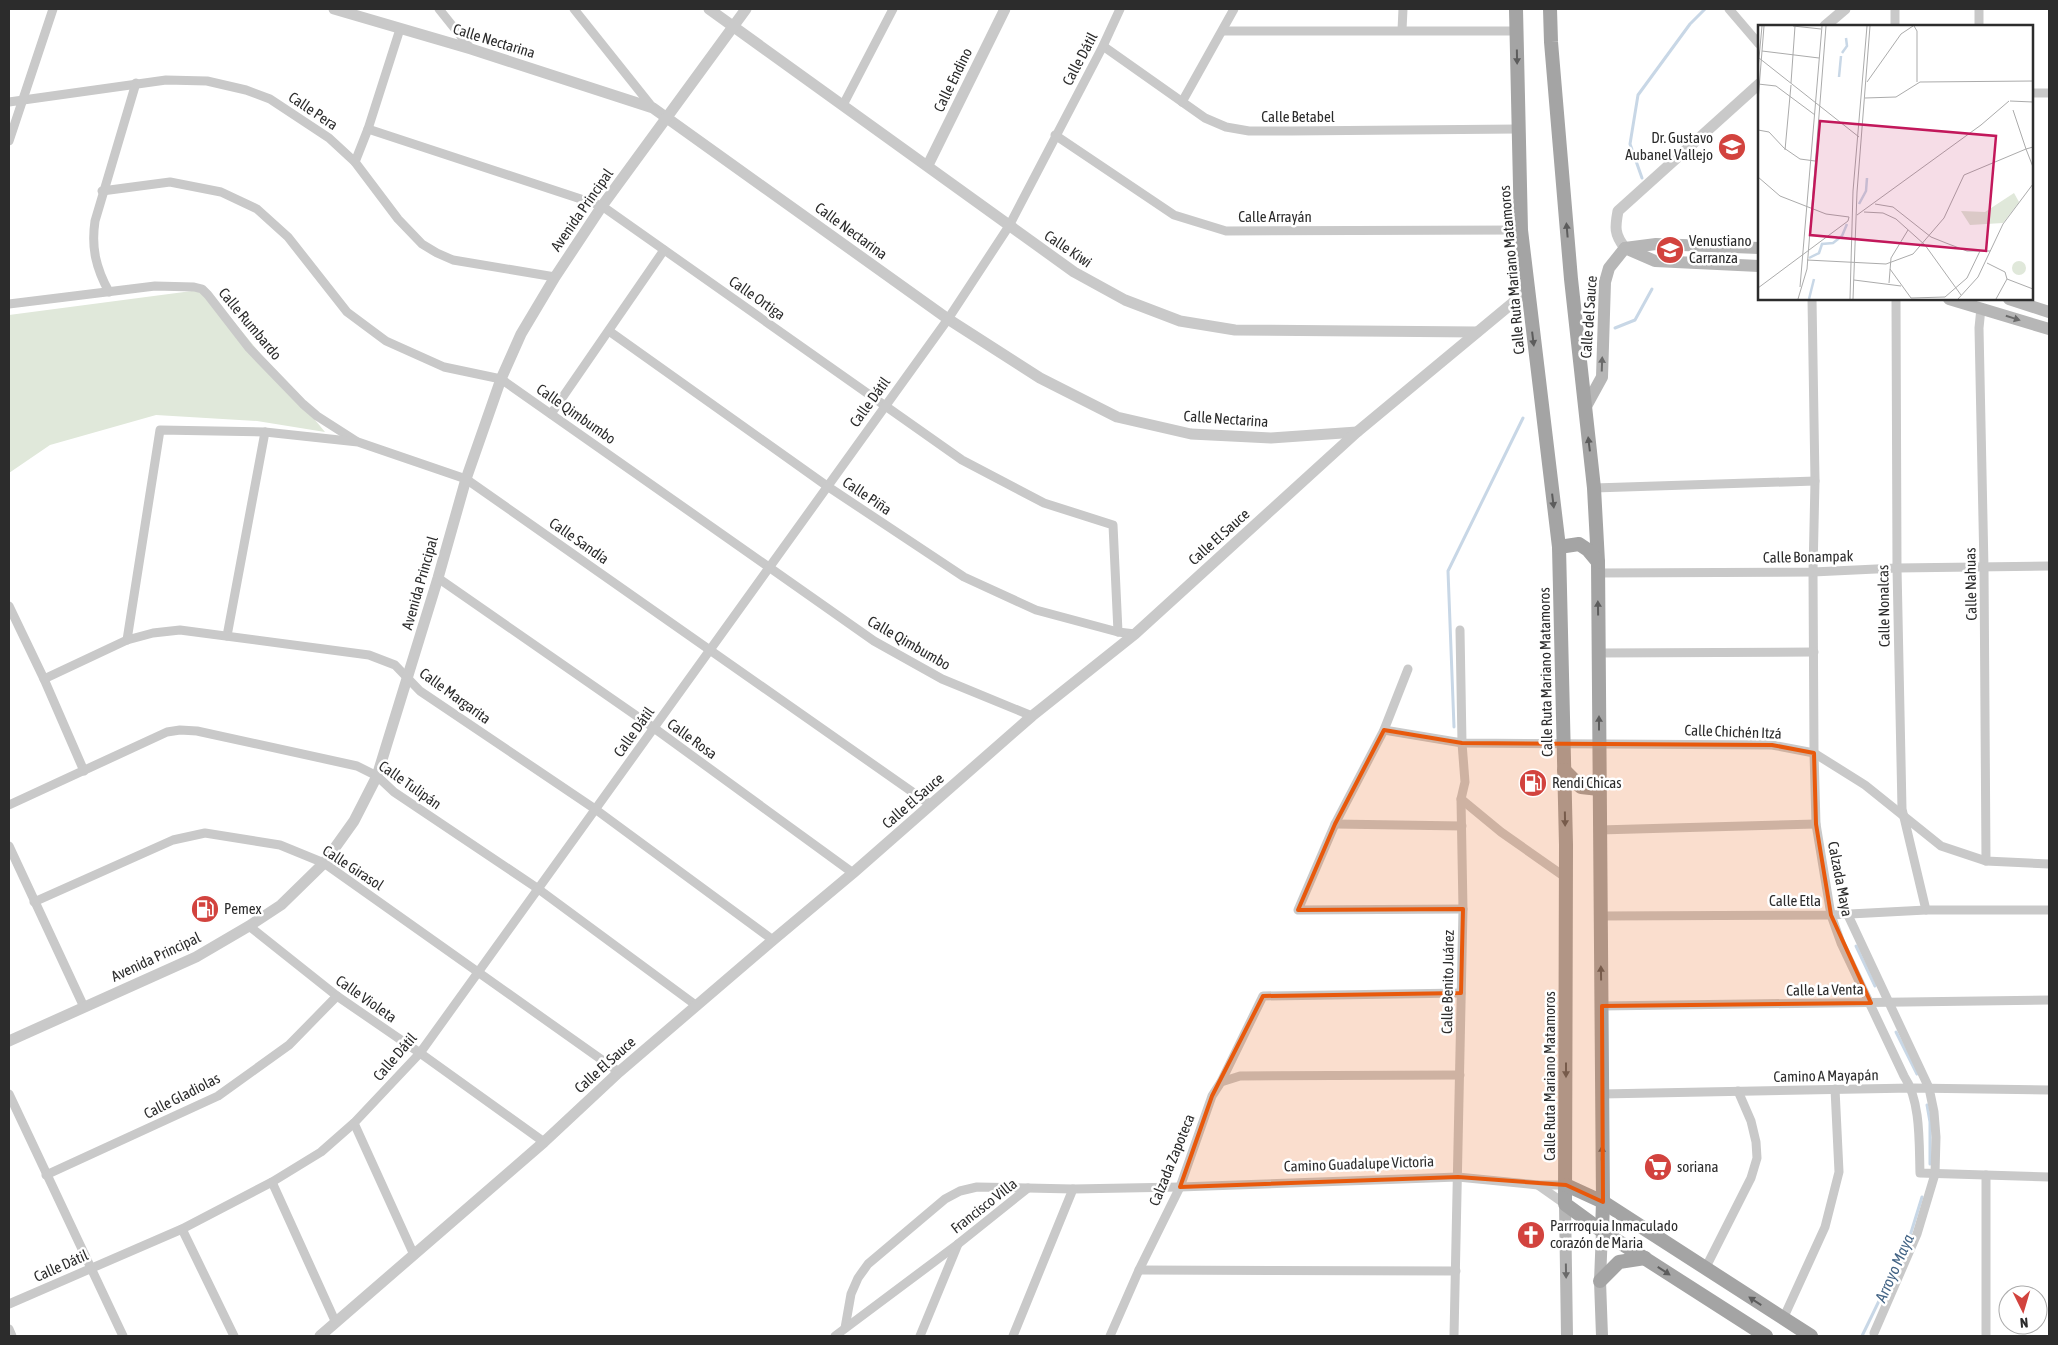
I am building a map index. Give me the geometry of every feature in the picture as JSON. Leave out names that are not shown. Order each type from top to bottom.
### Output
[{"type":"main road","name":"Calle Ruta Mariano Matamoros","points":[[1516,9],[1521,230],[1559,547],[1564,744],[1567,1336]]},
{"type":"main road","points":[[1550,9],[1551,42],[1571,279],[1594,488],[1598,568],[1602,1006],[1603,1202],[1600,1281],[1602,1336]]},
{"type":"main road","points":[[1625,248],[1656,244],[1758,248]]},
{"type":"main road","points":[[1625,248],[1655,261],[1758,266]]},
{"type":"main road","name":"Calle del Sauce","points":[[1585,408],[1602,378],[1606,282],[1609,268],[1625,248]]},
{"type":"main road","points":[[1953,300],[2049,329]]},
{"type":"main road","points":[[2012,300],[2049,312]]},
{"type":"main road","points":[[1559,547],[1579,544],[1588,550],[1598,568]]},
{"type":"main road","points":[[1564,770],[1581,787],[1599,789]]},
{"type":"main road","name":"Camino Guadalupe Victoria","points":[[1566,1185],[1603,1202],[1812,1336]]},
{"type":"main road","name":"Camino Guadalupe Victoria","points":[[1566,1204],[1602,1231],[1766,1336]]},
{"type":"main road","points":[[1600,1281],[1619,1262],[1644,1258]]},
{"type":"street","points":[[9,142],[21,100],[53,9]]},
{"type":"street","name":"Calle Nectarina","points":[[334,9],[653,108],[948,319],[1040,378],[1117,417],[1191,434],[1271,438],[1357,432]]},
{"type":"street","points":[[439,9],[471,50]]},
{"type":"street","points":[[574,9],[653,108]]},
{"type":"street","name":"Calle Kiwi","points":[[709,9],[928,165],[1009,226],[1083,277],[1125,300],[1180,321],[1235,330],[1477,332]]},
{"type":"street","name":"Avenida Principal","points":[[9,1041],[196,956],[250,926],[281,905],[324,863],[354,821],[377,776],[438,578],[466,479],[521,334],[554,277],[602,206],[666,117],[735,27],[746,9]]},
{"type":"street","points":[[843,105],[894,9]]},
{"type":"street","name":"Calle Endino","points":[[928,165],[1005,9]]},
{"type":"street","name":"Calle Dátil","points":[[9,1304],[182,1229],[272,1182],[321,1152],[354,1123],[420,1053],[884,405],[948,319],[1009,226],[1103,46],[1120,9]]},
{"type":"street","points":[[1182,102],[1234,9]]},
{"type":"street","points":[[1402,9],[1402,30]]},
{"type":"street","points":[[1729,9],[1758,43]]},
{"type":"street","points":[[1826,25],[1845,9]]},
{"type":"street","points":[[1895,9],[1895,25]]},
{"type":"street","points":[[1979,9],[1979,25]]},
{"type":"street","points":[[355,162],[368,129],[400,29]]},
{"type":"street","points":[[1223,31],[1402,30],[1516,32]]},
{"type":"street","name":"Calle Betabel","points":[[1103,46],[1204,118],[1226,127],[1249,131],[1518,129]]},
{"type":"street","name":"Calle Pera","points":[[9,102],[136,83],[193,79],[222,84],[258,94],[290,111],[329,138],[355,162],[398,219],[422,244],[453,260],[554,277]]},
{"type":"street","points":[[109,292],[97,269],[94,248],[94,221],[136,83]]},
{"type":"street","points":[[1625,248],[1617,238],[1615,224],[1618,210],[1758,85]]},
{"type":"street","points":[[2033,93],[2049,93]]},
{"type":"street","name":"Calle Ortiga","points":[[368,129],[602,206],[970,464],[1044,503],[1112,525],[1118,632]]},
{"type":"street","name":"Calle Arrayán","points":[[1055,135],[1174,215],[1226,231],[1521,230]]},
{"type":"street","name":"Calle Qimbumbo","points":[[102,191],[170,182],[221,192],[256,210],[288,237],[347,312],[386,341],[444,367],[502,380],[770,566],[874,641],[942,679],[1032,716]]},
{"type":"street","points":[[551,414],[664,250]]},
{"type":"street","name":"Calle Rumbardo","points":[[9,304],[155,286],[186,286],[202,289],[249,348],[303,404],[316,416],[358,442]]},
{"type":"street","name":"Calle El Sauce","points":[[320,1336],[544,1142],[618,1072],[853,874],[1032,716],[1135,634],[1357,432],[1527,291]]},
{"type":"street","name":"Calzada Maya","points":[[1812,300],[1815,481],[1813,572],[1816,824],[1831,915],[1841,942],[1904,1076],[1912,1088],[1919,1137],[1920,1173],[1935,1174]]},
{"type":"street","name":"Calle Nonalcas","points":[[1896,300],[1898,568],[1903,814],[1926,910]]},
{"type":"street","name":"Calle Nahuas","points":[[1981,308],[1979,328],[1984,568],[1986,861]]},
{"type":"street","name":"Calle Piña","points":[[609,331],[826,486],[964,577],[1036,610],[1118,632],[1135,634]]},
{"type":"street","name":"Calle Sandía","points":[[127,640],[160,430],[265,432],[358,442],[466,479],[931,805]]},
{"type":"street","points":[[227,636],[265,432]]},
{"type":"street","points":[[1594,488],[1815,481]]},
{"type":"street","name":"Calle Bonampak","points":[[1598,568],[1813,572],[1898,568],[2049,566]]},
{"type":"street","name":"Calle Rosa","points":[[438,578],[654,728],[853,874]]},
{"type":"street","points":[[9,606],[44,679],[84,771]]},
{"type":"street","name":"Calle Margarita","points":[[44,679],[127,640],[153,633],[180,630],[369,655],[395,665],[420,691],[595,809],[773,940]]},
{"type":"street","name":"Calle Benito Juárez","points":[[1454,1336],[1463,909],[1461,799],[1466,782],[1462,743],[1460,630]]},
{"type":"street","points":[[1600,653],[1814,652]]},
{"type":"street","points":[[1408,669],[1384,730],[1335,824],[1298,910],[1463,909]]},
{"type":"street","name":"Calle Tulipán","points":[[9,805],[167,732],[180,730],[197,731],[357,766],[377,776],[394,792],[537,888],[697,1006]]},
{"type":"street","name":"Calle Chichén Itzá","points":[[1384,730],[1462,743],[1599,745],[1772,744],[1814,753],[1864,785],[1941,846],[1986,861],[2049,864]]},
{"type":"street","points":[[1461,799],[1501,832],[1565,877]]},
{"type":"street","points":[[1335,824],[1462,826]]},
{"type":"street","points":[[1599,830],[1816,824]]},
{"type":"street","name":"Calle Girasol","points":[[34,902],[173,840],[205,833],[280,845],[324,863],[618,1072]]},
{"type":"street","points":[[9,846],[84,1007]]},
{"type":"street","name":"Calle Etla","points":[[1600,916],[1831,915],[1926,910],[2049,910]]},
{"type":"street","name":"Calzada Maya","points":[[1847,913],[1928,1088],[1934,1112],[1936,1138],[1935,1174],[1917,1234],[1874,1333]]},
{"type":"street","name":"Calle Violeta","points":[[250,926],[337,996],[544,1142]]},
{"type":"street","name":"Calzada Zapoteca","points":[[1110,1336],[1139,1270],[1180,1187],[1212,1096],[1221,1082],[1263,996],[1461,993]]},
{"type":"street","name":"Calle Gladiolas","points":[[46,1175],[218,1096],[289,1045],[337,996]]},
{"type":"street","name":"Calle La Venta","points":[[1602,1006],[2049,1000]]},
{"type":"street","points":[[1221,1082],[1240,1076],[1460,1075]]},
{"type":"street","name":"Camino A Mayapán","points":[[1602,1094],[1912,1088],[2049,1090]]},
{"type":"street","points":[[1783,1319],[1824,1227],[1839,1172],[1835,1090]]},
{"type":"street","points":[[1705,1268],[1751,1178],[1757,1158],[1756,1142],[1751,1121],[1738,1091]]},
{"type":"street","points":[[9,1094],[89,1268],[123,1336]]},
{"type":"street","points":[[354,1123],[414,1255]]},
{"type":"street","points":[[1935,1174],[2049,1177]]},
{"type":"street","points":[[1986,1175],[1986,1336]]},
{"type":"street","name":"Camino Guadalupe Victoria","points":[[1180,1187],[1458,1177],[1538,1185],[1566,1185]]},
{"type":"street","points":[[272,1182],[336,1323]]},
{"type":"street","name":"Camino Guadalupe Victoria","points":[[1538,1185],[1566,1204]]},
{"type":"street","points":[[845,1328],[851,1294],[858,1278],[868,1264],[945,1199],[960,1191],[978,1187],[1028,1188]]},
{"type":"street","name":"Francisco Villa","points":[[834,1336],[958,1244],[1028,1188],[1180,1187]]},
{"type":"street","points":[[1013,1336],[1073,1189]]},
{"type":"street","points":[[182,1229],[234,1336]]},
{"type":"street","points":[[920,1336],[958,1244]]},
{"type":"street","points":[[1139,1270],[1456,1271]]},
{"type":"street","points":[[9,1329],[12,1336]]},
{"type":"highlighted area","points":[[1384,730],[1462,743],[1772,745],[1814,753],[1816,824],[1831,915],[1871,1003],[1602,1006],[1603,1202],[1566,1185],[1458,1177],[1180,1187],[1212,1096],[1263,996],[1461,993],[1463,909],[1298,910],[1335,824]]},
{"type":"shaded area","points":[[207,289],[325,432],[257,421],[156,415],[50,445],[9,473],[9,315]]},
{"type":"waterway","points":[[1642,178],[1630,144],[1638,95],[1690,24],[1705,9]]},
{"type":"waterway","points":[[1615,328],[1635,320],[1652,289]]},
{"type":"waterway","points":[[1454,727],[1448,571],[1523,418]]},
{"type":"waterway","name":"Arroyo Maya","points":[[1856,946],[1875,986]]},
{"type":"waterway","name":"Arroyo Maya","points":[[1896,1032],[1917,1074]]},
{"type":"waterway","name":"Arroyo Maya","points":[[1927,1105],[1930,1122],[1930,1164]]},
{"type":"waterway","name":"Arroyo Maya","points":[[1862,1336],[1909,1239],[1922,1197]]},
{"type":"place","name":"Dr. Gustavo Aubanel Vallejo","points":[[1732,147]]},
{"type":"place","name":"Venustiano Carranza","points":[[1670,250]]},
{"type":"place","name":"Rendi Chicas","points":[[1533,783]]},
{"type":"place","name":"Pemex","points":[[205,909]]},
{"type":"place","name":"soriana","points":[[1658,1167]]},
{"type":"place","name":"Parrroquia Inmaculado corazón de Maria","points":[[1531,1235]]}]
